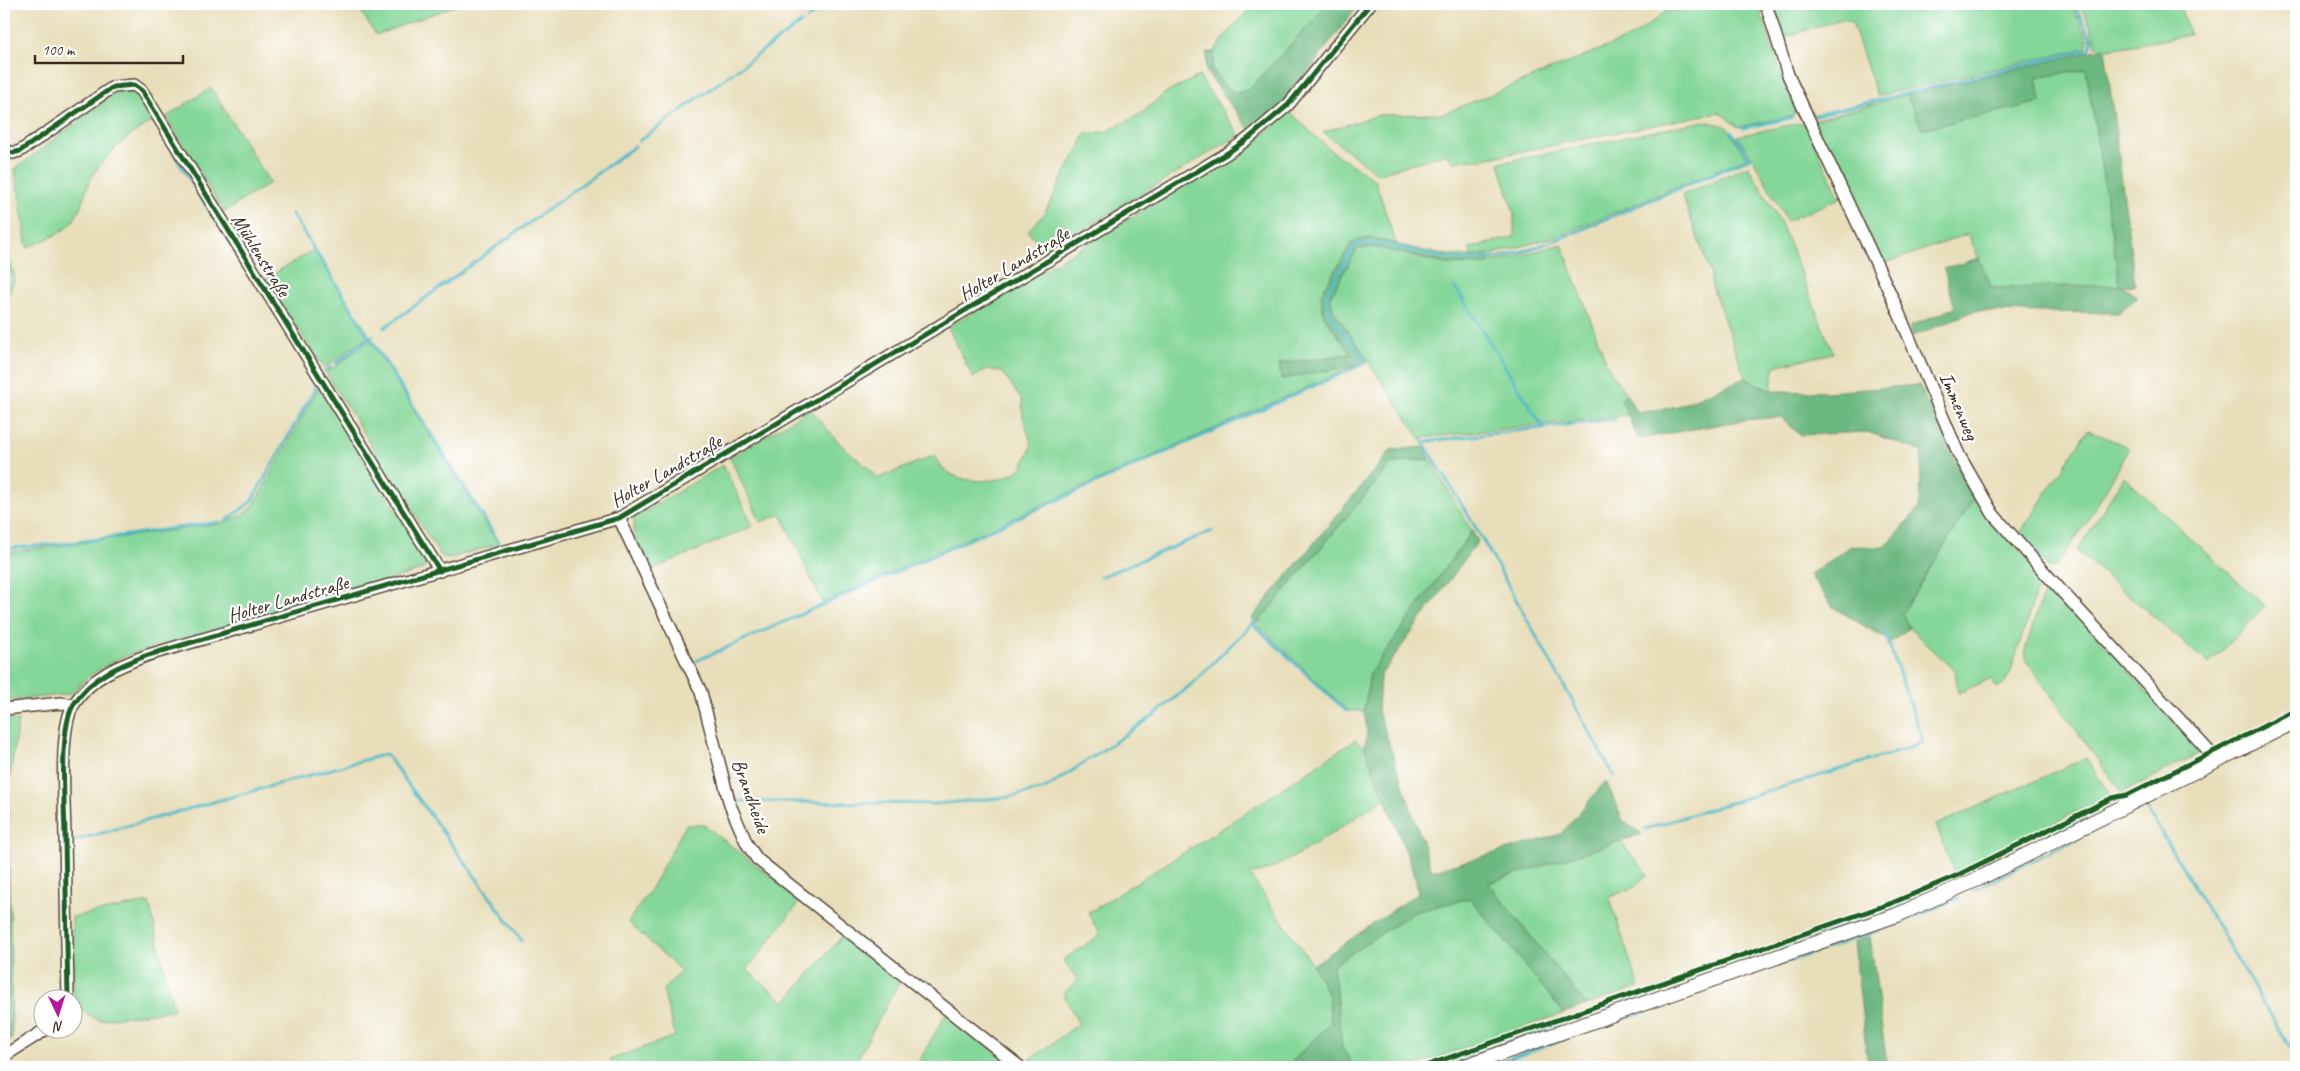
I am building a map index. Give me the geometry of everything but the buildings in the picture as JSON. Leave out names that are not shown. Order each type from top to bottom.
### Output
[{"type":"street","name":"Holter Landstraße","points":[[68,988],[64,770],[66,728],[73,704],[94,680],[111,668],[148,655],[619,518],[1226,154],[1249,138],[1288,105],[1370,4]]},
{"type":"street","name":"Immenweg","points":[[1766,4],[1788,75],[1892,297],[1959,455],[1993,514],[2217,760]]},
{"type":"street","name":"Mühlenstraße","points":[[4,150],[13,153],[20,151],[113,87],[134,85],[142,92],[440,571]]},
{"type":"street","name":"Brandheide","points":[[619,518],[700,692],[730,805],[747,844],[757,859],[1020,1067]]},
{"type":"street","points":[[4,710],[61,703],[73,704]]},
{"type":"street","points":[[1462,1067],[1897,915],[1980,878],[2296,721]]},
{"type":"street","points":[[4,1056],[32,1038]]},
{"type":"green space","points":[[356,4],[460,4],[376,35]]},
{"type":"green space","points":[[1254,4],[1328,4],[1249,90],[1236,93],[1224,86],[1212,69],[1214,52],[1229,31]]},
{"type":"green space","points":[[1328,4],[1359,4],[1285,102],[1251,132],[1206,71],[1207,52],[1214,52],[1212,69],[1224,86],[1236,93],[1249,90]]},
{"type":"green space","points":[[1676,4],[1758,4],[1782,76],[1796,108],[1793,116],[1738,127],[1719,112],[1479,160],[1471,159],[1454,162],[1445,154],[1378,174],[1323,132],[1379,115],[1443,114],[1633,36]]},
{"type":"green space","points":[[1771,4],[2071,4],[2088,39],[2086,48],[1877,96],[1852,22],[1842,19],[1781,38]]},
{"type":"green space","points":[[2079,4],[2179,4],[2190,35],[2109,49],[2096,46],[2090,25]]},
{"type":"green space","points":[[2105,48],[2135,285],[2121,286],[2138,297],[2118,313],[1974,311],[1913,336],[1910,326],[1955,308],[1944,269],[1979,258],[1992,288],[2120,285],[2086,69],[2036,78],[2041,102],[1922,129],[1907,95]]},
{"type":"green space","points":[[2086,69],[2120,286],[1992,288],[1968,234],[1883,264],[1814,120],[1907,95],[1922,129],[2041,102],[2036,78]]},
{"type":"green space","points":[[1199,76],[1239,135],[1046,252],[1028,231],[1044,214],[1086,133],[1106,132],[1142,113],[1164,94]]},
{"type":"green space","points":[[211,88],[270,183],[224,212],[166,117]]},
{"type":"green space","points":[[126,90],[136,94],[153,121],[135,132],[110,153],[96,169],[86,189],[79,211],[69,226],[27,248],[15,169],[114,94]]},
{"type":"green space","points":[[1290,112],[1331,151],[1375,180],[1396,244],[1371,238],[1354,241],[1321,294],[1324,316],[1351,354],[1279,364],[1282,378],[1357,365],[823,603],[781,514],[761,522],[730,458],[810,409],[840,444],[874,473],[877,479],[935,455],[940,465],[948,472],[972,480],[998,479],[1019,470],[1032,446],[1023,416],[1022,400],[1002,372],[987,369],[973,378],[948,327],[1243,151]]},
{"type":"green space","points":[[1704,121],[1726,126],[1747,158],[1558,236],[1490,255],[1472,257],[1469,248],[1514,237],[1514,213],[1499,163]]},
{"type":"green space","points":[[1804,122],[1840,198],[1787,221],[1752,157],[1737,136]]},
{"type":"green space","points":[[1748,166],[1781,223],[1833,353],[1774,366],[1771,391],[1745,378],[1711,283],[1711,274],[1682,195]]},
{"type":"green space","points":[[4,238],[15,279],[4,306]]},
{"type":"green space","points":[[1371,238],[1444,255],[1474,256],[1488,254],[1489,264],[1446,264],[1371,246],[1357,249],[1330,297],[1333,310],[1368,360],[1357,365],[1281,379],[1279,364],[1351,354],[1324,316],[1321,294],[1353,241]]},
{"type":"green space","points":[[1562,244],[1608,367],[1627,396],[1621,400],[1628,415],[1420,438],[1333,310],[1330,297],[1357,249],[1380,248],[1448,264],[1477,264],[1506,259]]},
{"type":"green space","points":[[315,249],[368,337],[324,368],[265,279]]},
{"type":"green space","points":[[370,340],[498,544],[447,559],[440,555],[326,373]]},
{"type":"green space","points":[[1745,378],[1771,391],[1828,392],[1919,385],[1974,498],[1902,613],[1909,628],[1891,642],[1833,607],[1810,575],[1851,546],[1885,547],[1919,508],[1922,452],[1868,432],[1800,435],[1781,417],[1744,420],[1638,439],[1621,399],[1627,396],[1638,413],[1678,406]]},
{"type":"green space","points":[[319,387],[427,560],[427,565],[422,570],[121,657],[90,675],[70,694],[4,701],[4,553],[219,524],[240,516],[252,508]]},
{"type":"green space","points":[[2088,430],[2130,448],[2087,522],[2055,567],[2049,568],[2018,536]]},
{"type":"green space","points":[[1424,447],[1430,459],[1392,463],[1257,624],[1251,619],[1391,450]]},
{"type":"green space","points":[[1430,459],[1472,531],[1370,673],[1364,711],[1348,711],[1257,624],[1392,463]]},
{"type":"green space","points":[[723,465],[753,526],[651,570],[634,535],[634,518]]},
{"type":"green space","points":[[2124,477],[2265,606],[2209,664],[2077,551]]},
{"type":"green space","points":[[1974,498],[1992,523],[2037,568],[2040,579],[2011,671],[2004,684],[1997,688],[1990,679],[1958,693],[1955,670],[1909,628],[1902,613]]},
{"type":"green space","points":[[1472,531],[1478,541],[1380,676],[1378,711],[1432,871],[1561,834],[1606,781],[1623,821],[1642,834],[1488,883],[1586,1005],[1564,1013],[1470,898],[1414,912],[1333,965],[1342,1048],[1354,1067],[1287,1067],[1331,1022],[1329,996],[1313,965],[1418,893],[1415,875],[1365,748],[1367,731],[1364,711],[1370,673]]},
{"type":"green space","points":[[2053,587],[2201,752],[2122,793],[2026,661],[2024,653],[2043,594],[2046,589]]},
{"type":"green space","points":[[4,719],[18,721],[8,790],[4,790]]},
{"type":"green space","points":[[1355,740],[1365,748],[1385,798],[1337,830],[1277,866],[1249,874],[1313,965],[1329,996],[1331,1022],[1287,1067],[1025,1067],[1022,1065],[1079,1024],[1063,994],[1078,980],[1063,960],[1100,935],[1088,913],[1218,831]]},
{"type":"green space","points":[[2086,758],[2110,795],[1954,873],[1936,825]]},
{"type":"green space","points":[[4,790],[8,790],[12,1039],[4,1046]]},
{"type":"green space","points":[[686,825],[704,825],[801,900],[747,970],[785,1002],[844,934],[901,979],[853,1067],[617,1067],[609,1060],[675,1036],[663,990],[681,971],[628,922],[650,890]]},
{"type":"green space","points":[[1620,841],[1647,874],[1635,887],[1609,897],[1639,987],[1586,1005],[1488,883]]},
{"type":"green space","points":[[1470,898],[1564,1013],[1411,1067],[1354,1067],[1342,1048],[1333,965],[1414,912]]},
{"type":"green space","points":[[149,902],[174,1010],[99,1020],[85,1013],[82,1009],[82,988],[74,988],[72,917]]},
{"type":"green space","points":[[1870,936],[1887,1067],[1868,1067],[1854,942]]},
{"type":"green space","points":[[946,1013],[1015,1067],[916,1067]]},
{"type":"waterway","points":[[807,19],[827,4]]},
{"type":"waterway","points":[[1812,116],[2090,49],[2092,40],[2074,4]]},
{"type":"waterway","points":[[639,141],[801,23]]},
{"type":"waterway","points":[[1743,128],[1791,118]]},
{"type":"waterway","points":[[696,661],[1366,363],[1329,312],[1326,295],[1355,245],[1369,244],[1398,247],[1460,260],[1492,258],[1527,250],[1580,230],[1750,158],[1731,131]]},
{"type":"waterway","points":[[384,328],[635,146]]},
{"type":"waterway","points":[[174,154],[243,265]]},
{"type":"waterway","points":[[292,214],[501,545]]},
{"type":"waterway","points":[[1455,287],[1543,427]]},
{"type":"waterway","points":[[336,363],[373,336]]},
{"type":"waterway","points":[[325,371],[331,367]]},
{"type":"waterway","points":[[227,520],[251,502],[319,382]]},
{"type":"waterway","points":[[1423,442],[1615,419]]},
{"type":"waterway","points":[[1422,440],[1479,533],[1614,776]]},
{"type":"waterway","points":[[4,549],[76,542],[219,522]]},
{"type":"waterway","points":[[1100,577],[1212,531]]},
{"type":"waterway","points":[[734,801],[935,804],[1009,797],[1045,789],[1153,716],[1193,683],[1254,622]]},
{"type":"waterway","points":[[1253,624],[1346,711]]},
{"type":"waterway","points":[[1645,829],[1913,747],[1922,742],[1922,737],[1885,633]]},
{"type":"waterway","points":[[73,841],[386,754],[522,941]]},
{"type":"waterway","points":[[1973,890],[2180,788]]},
{"type":"waterway","points":[[1968,875],[2115,802]]},
{"type":"waterway","points":[[2145,805],[2296,1058]]},
{"type":"waterway","points":[[1686,980],[1894,908],[1955,881]]},
{"type":"waterway","points":[[1485,1067],[1900,923],[1959,898]]},
{"type":"waterway","points":[[1437,1067],[1673,985]]},
{"type":"cycle path","points":[[68,988],[64,749],[69,715],[74,704],[81,694],[98,679],[127,663],[148,655],[619,518],[1226,154],[1249,138],[1288,105],[1370,4]]},
{"type":"cycle path","points":[[4,150],[13,153],[20,151],[113,87],[134,85],[142,91],[440,571]]},
{"type":"cycle path","points":[[1422,1067],[1892,903],[1958,875],[2112,798],[2127,795],[2296,710]]}]
